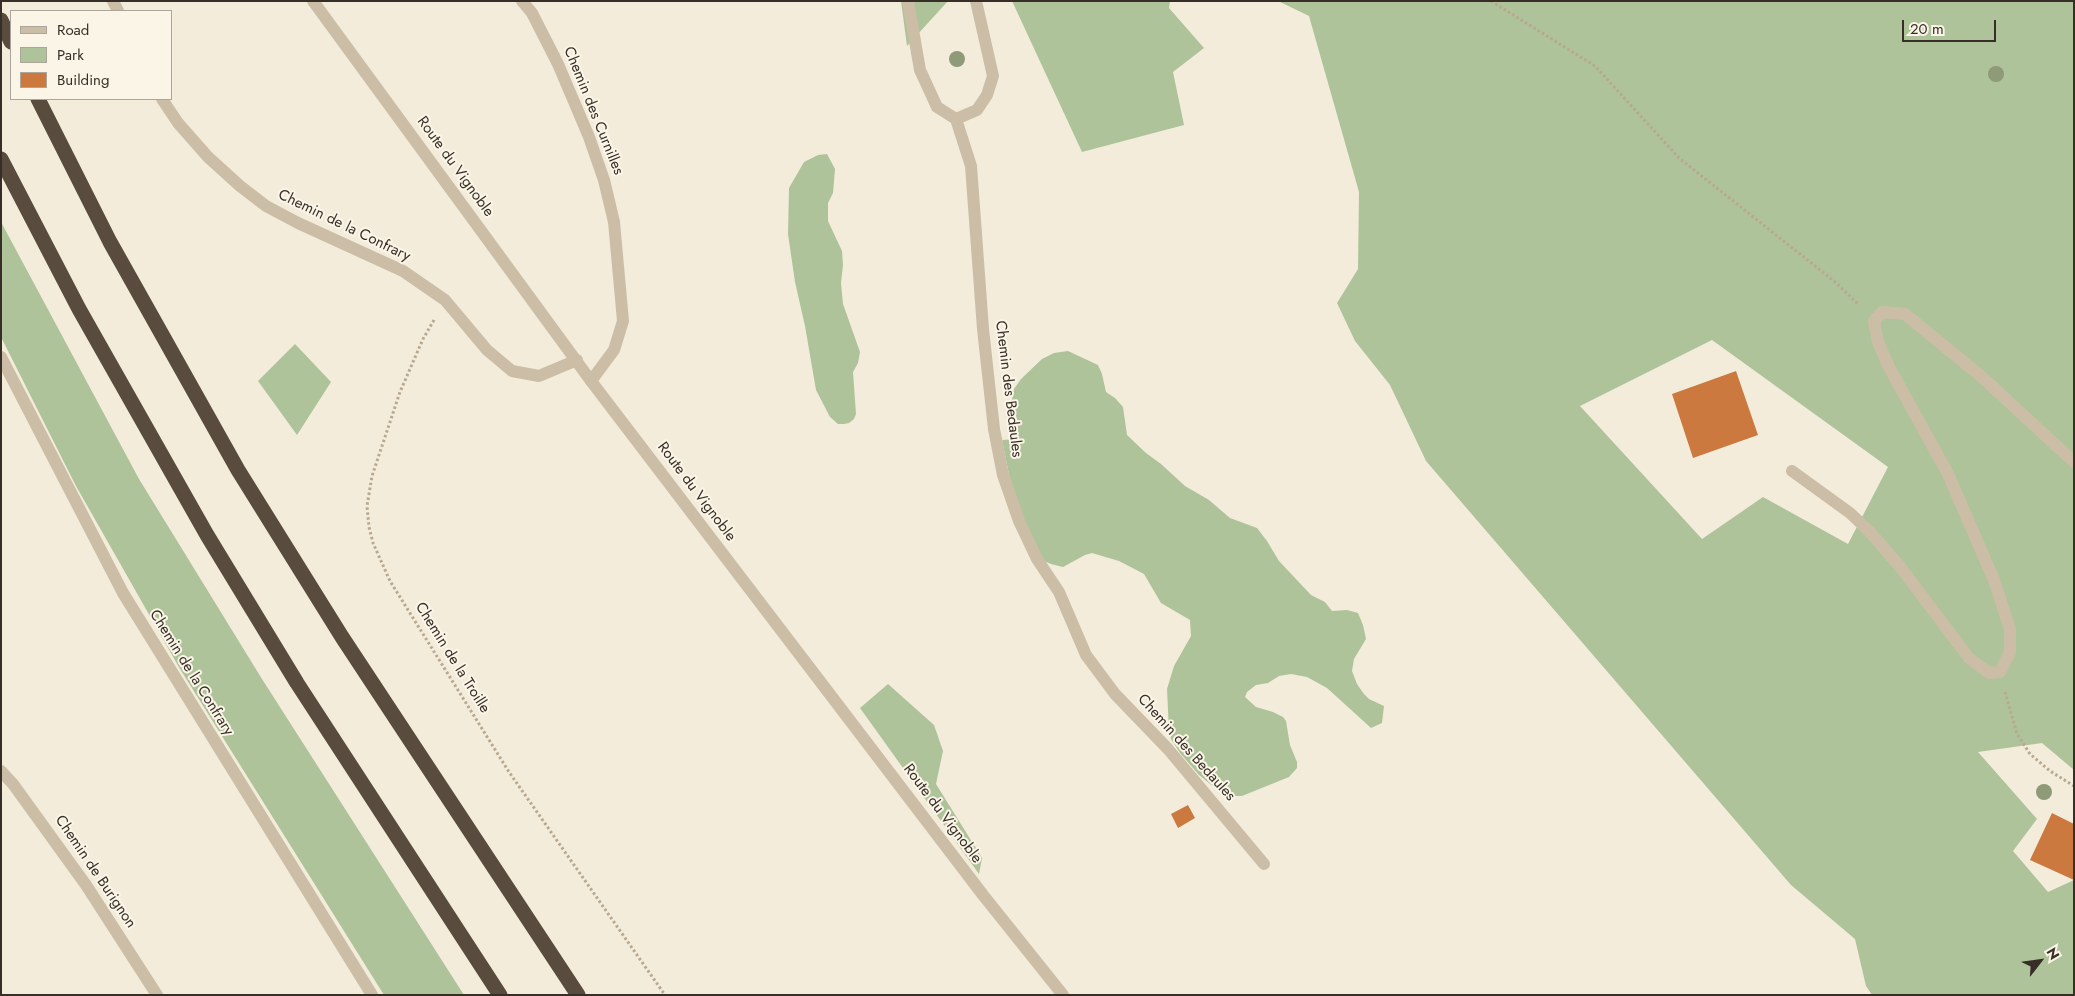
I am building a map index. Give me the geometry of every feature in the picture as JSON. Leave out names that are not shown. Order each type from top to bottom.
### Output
[{"type":"highway","points":[[1,20],[10,40]]},
{"type":"highway","points":[[39,100],[110,242],[238,470],[342,637],[578,995]]},
{"type":"highway","points":[[1,159],[84,317],[207,535],[297,683],[500,995]]},
{"type":"street","name":"Route du Vignoble","points":[[313,1],[591,381],[983,895],[1064,995]]},
{"type":"street","name":"Chemin des Curnilles","points":[[522,1],[532,13],[558,64],[589,137],[604,180],[614,222],[623,321],[614,350],[591,381]]},
{"type":"street","points":[[908,1],[920,70],[937,107],[956,119],[977,110],[988,95],[993,76],[976,1]]},
{"type":"street","name":"Chemin de la Confrary","points":[[163,100],[178,123],[208,157],[240,186],[266,206],[298,224],[402,271],[445,300],[487,350],[512,371],[539,376],[577,360]]},
{"type":"street","name":"Chemin des Bedaules","points":[[956,119],[971,166],[983,329],[994,429],[1003,475],[1019,521],[1038,559],[1059,592],[1086,655],[1115,694],[1168,749],[1264,864]]},
{"type":"street","points":[[1792,471],[1850,513],[1870,532],[1901,568],[1969,658],[1989,673],[2000,672],[2010,652],[2010,630],[1994,580],[1948,474],[1889,367],[1878,342],[1874,321],[1882,312],[1905,314],[1982,377],[2074,462]]},
{"type":"street","name":"Chemin de la Confrary","points":[[1,357],[123,592],[372,995]]},
{"type":"street","name":"Chemin de Burignon","points":[[1,771],[13,784],[86,885],[157,995]]},
{"type":"path","points":[[1491,1],[1595,66],[1679,158],[1834,280],[1874,321]]},
{"type":"path","name":"Chemin de la Troille","points":[[445,300],[423,339],[400,392],[372,476],[367,506],[369,527],[378,559],[509,772],[665,995]]},
{"type":"path","points":[[2000,672],[2016,734],[2030,754],[2050,771],[2074,786]]},
{"type":"green space","points":[[901,1],[948,1],[907,46]]},
{"type":"green space","points":[[1012,1],[1170,1],[1169,8],[1204,48],[1173,72],[1184,125],[1082,152]]},
{"type":"green space","points":[[1278,1],[2074,1],[2074,770],[2042,743],[1978,752],[2037,819],[2013,851],[2048,892],[2074,880],[2074,995],[1872,995],[1866,986],[1855,939],[1791,885],[1426,461],[1390,385],[1355,341],[1337,303],[1358,269],[1359,192],[1309,16]],"holes":[[[1712,340],[1888,467],[1848,544],[1763,497],[1702,539],[1580,406]]]},
{"type":"green space","points":[[827,154],[835,169],[833,193],[828,203],[828,221],[842,251],[841,283],[843,304],[860,352],[858,363],[853,372],[856,414],[854,419],[844,424],[838,424],[830,417],[816,390],[795,282],[788,234],[789,188],[804,162],[818,155]]},
{"type":"green space","points":[[1,222],[139,479],[262,679],[464,995],[384,995],[180,669],[76,486],[1,337]]},
{"type":"green space","points":[[295,344],[331,382],[297,435],[258,381]]},
{"type":"green space","points":[[1068,351],[1098,365],[1106,392],[1123,407],[1127,435],[1146,453],[1185,486],[1209,500],[1230,518],[1257,528],[1279,561],[1311,595],[1325,602],[1332,611],[1347,610],[1358,613],[1366,639],[1354,659],[1352,671],[1357,684],[1364,694],[1369,699],[1384,706],[1382,723],[1371,728],[1327,688],[1307,677],[1291,674],[1279,676],[1268,683],[1256,685],[1247,692],[1245,697],[1256,707],[1273,712],[1283,717],[1286,721],[1290,745],[1297,762],[1297,768],[1289,777],[1242,796],[1225,796],[1199,775],[1180,753],[1171,739],[1169,731],[1167,689],[1174,666],[1191,636],[1190,620],[1161,603],[1144,574],[1119,561],[1092,553],[1063,567],[1044,561],[1016,509],[1002,440],[1016,439],[1018,436],[1018,424],[1012,399],[1014,389],[1021,379],[1042,359],[1054,353]]},
{"type":"green space","points":[[888,684],[934,725],[943,751],[936,784],[982,858],[979,874],[860,708]]},
{"type":"building","points":[[1736,371],[1758,435],[1693,458],[1672,394]]},
{"type":"building","points":[[1188,805],[1195,818],[1178,828],[1171,814]]},
{"type":"building","points":[[2052,813],[2074,824],[2074,880],[2030,860]]}]
